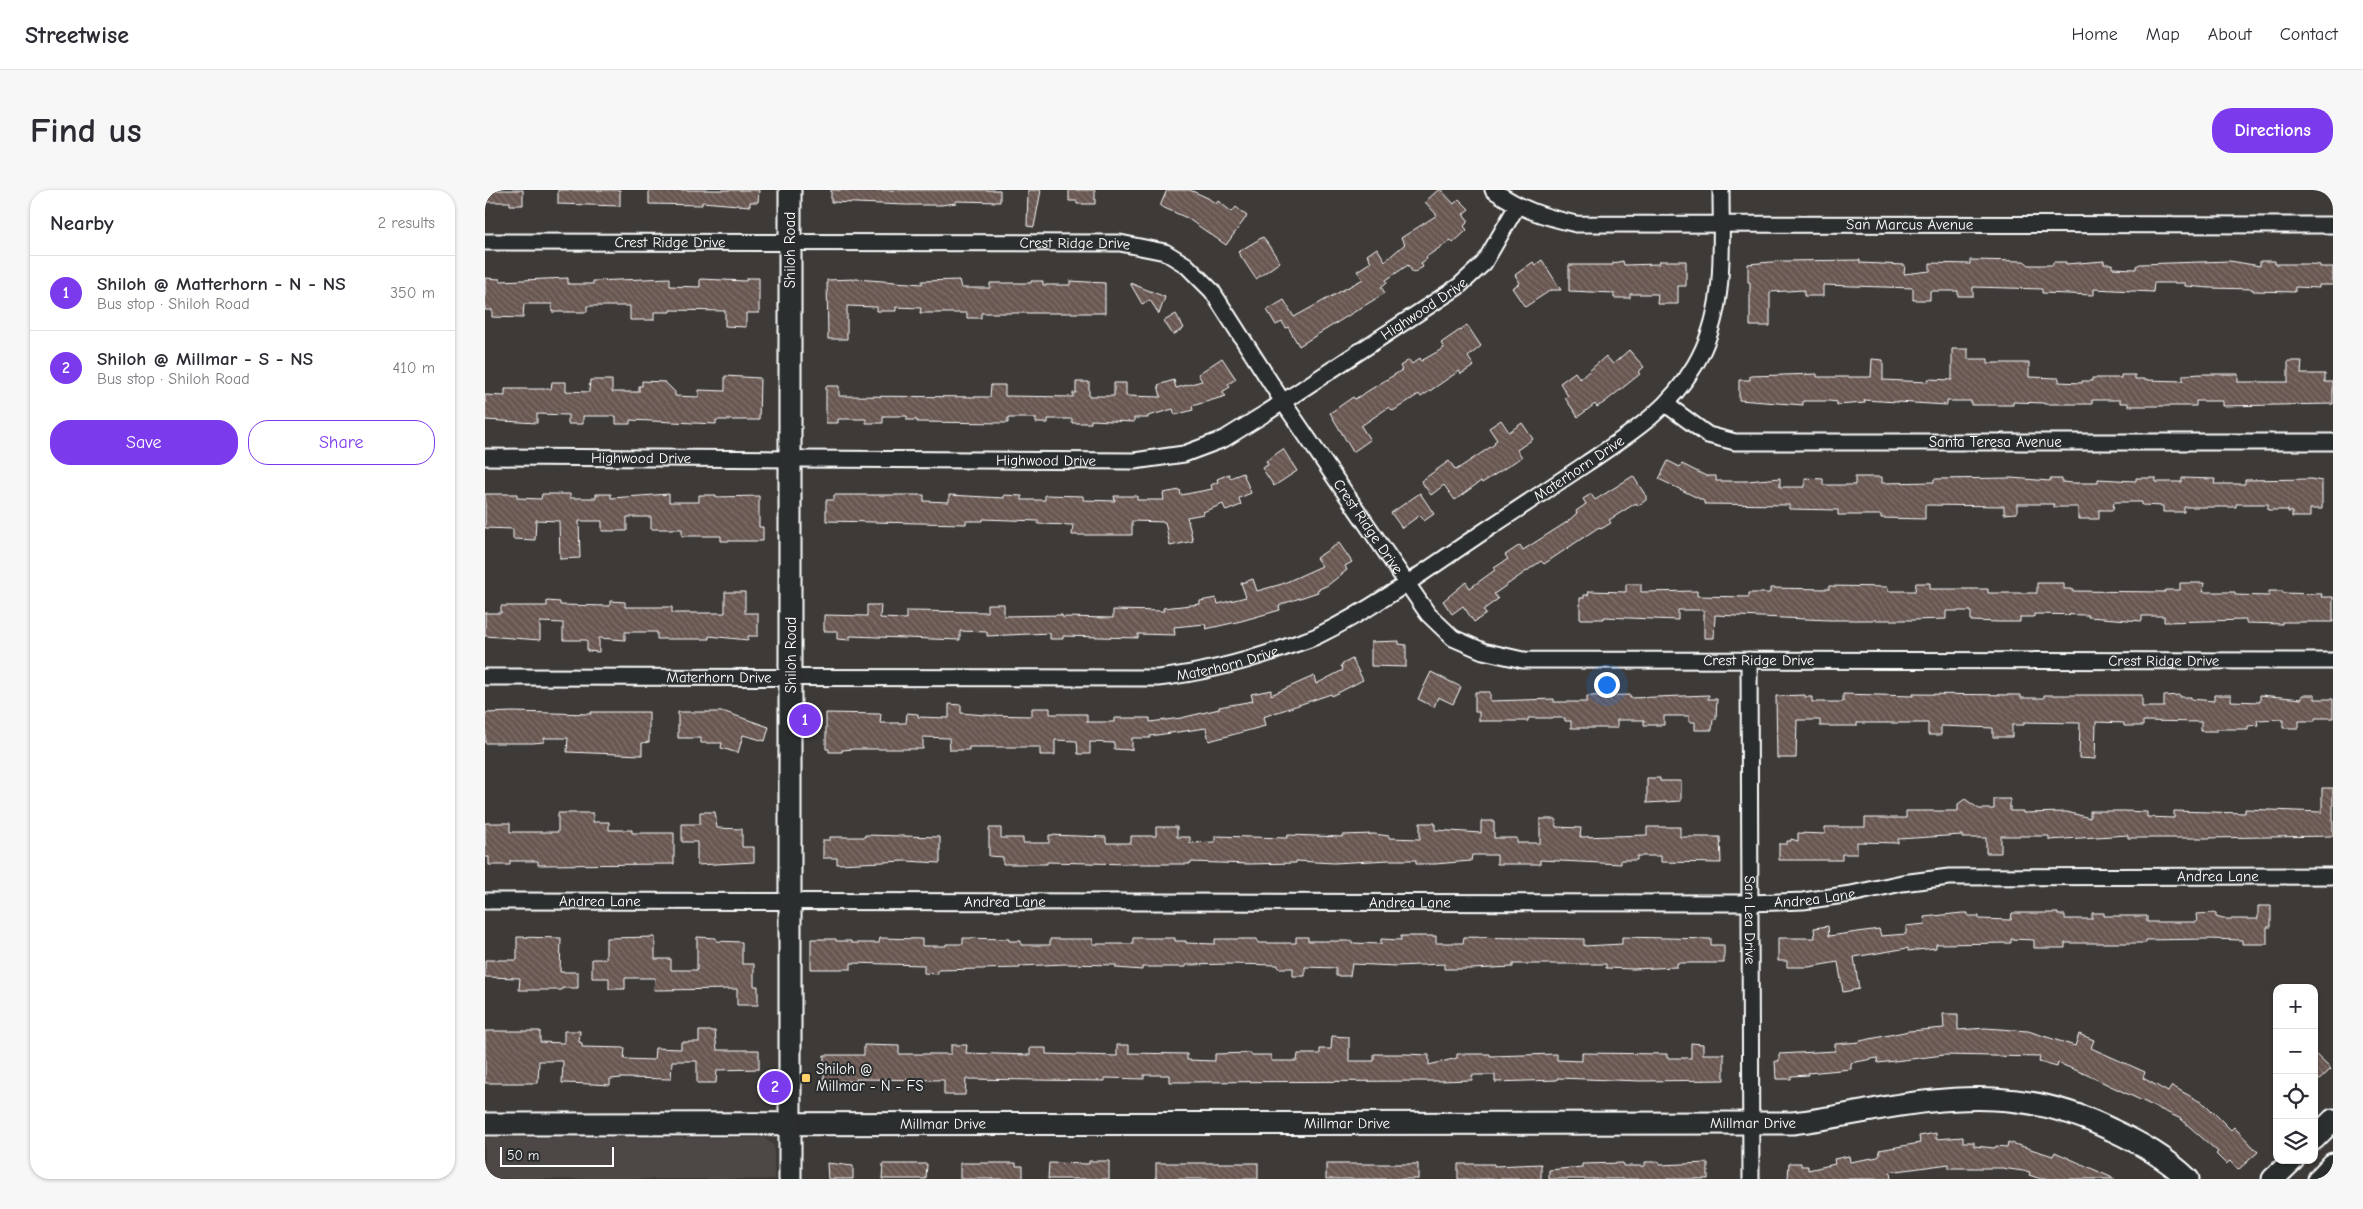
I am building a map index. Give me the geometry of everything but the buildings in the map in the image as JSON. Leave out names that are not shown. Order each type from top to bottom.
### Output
[{"type":"street","name":"Shiloh Road","points":[[790,190],[790,1179]]},
{"type":"street","name":"San Marcus Avenue","points":[[1493,190],[1517,206],[1546,217],[1576,224],[2333,225]]},
{"type":"street","name":"Materhorn Drive","points":[[485,677],[1158,678],[1198,674],[1239,663],[1318,636],[1406,583],[1636,430],[1667,404],[1696,364],[1711,332],[1718,310],[1721,290],[1721,190]]},
{"type":"street","name":"Highwood Drive","points":[[485,457],[1135,460],[1184,454],[1224,439],[1459,286],[1484,263],[1517,206]]},
{"type":"street","name":"Crest Ridge Drive","points":[[485,242],[1121,243],[1165,252],[1186,266],[1212,291],[1283,402],[1428,614],[1453,638],[1483,651],[1523,660],[2333,661]]},
{"type":"street","name":"Santa Teresa Avenue","points":[[1667,404],[1709,436],[1735,442],[2333,442]]},
{"type":"street","name":"San Lea Drive","points":[[1749,660],[1751,1179]]},
{"type":"street","name":"Andrea Lane","points":[[485,901],[1751,903],[1803,901],[1851,894],[1902,883],[1949,877],[2333,876]]},
{"type":"street","name":"Millmar Drive","points":[[485,1124],[1751,1123],[1821,1120],[1872,1110],[1942,1100],[2007,1098],[2049,1105],[2091,1119],[2145,1146],[2188,1179]]},
{"type":"street","points":[[2318,1135],[2333,1120]]},
{"type":"street","points":[[2273,1179],[2289,1164]]},
{"type":"street","points":[[2319,1179],[2333,1164]]},
{"type":"shaded area","points":[[485,1138],[765,1138],[774,1146],[774,1179],[485,1179]]},
{"type":"place","name":"Shiloh @ Matterhorn - N - NS","points":[[805,720]]},
{"type":"place","name":"Shiloh @ Millmar - N - FS","points":[[806,1078]]},
{"type":"place","name":"Shiloh @ Millmar - S - NS","points":[[775,1087]]}]
